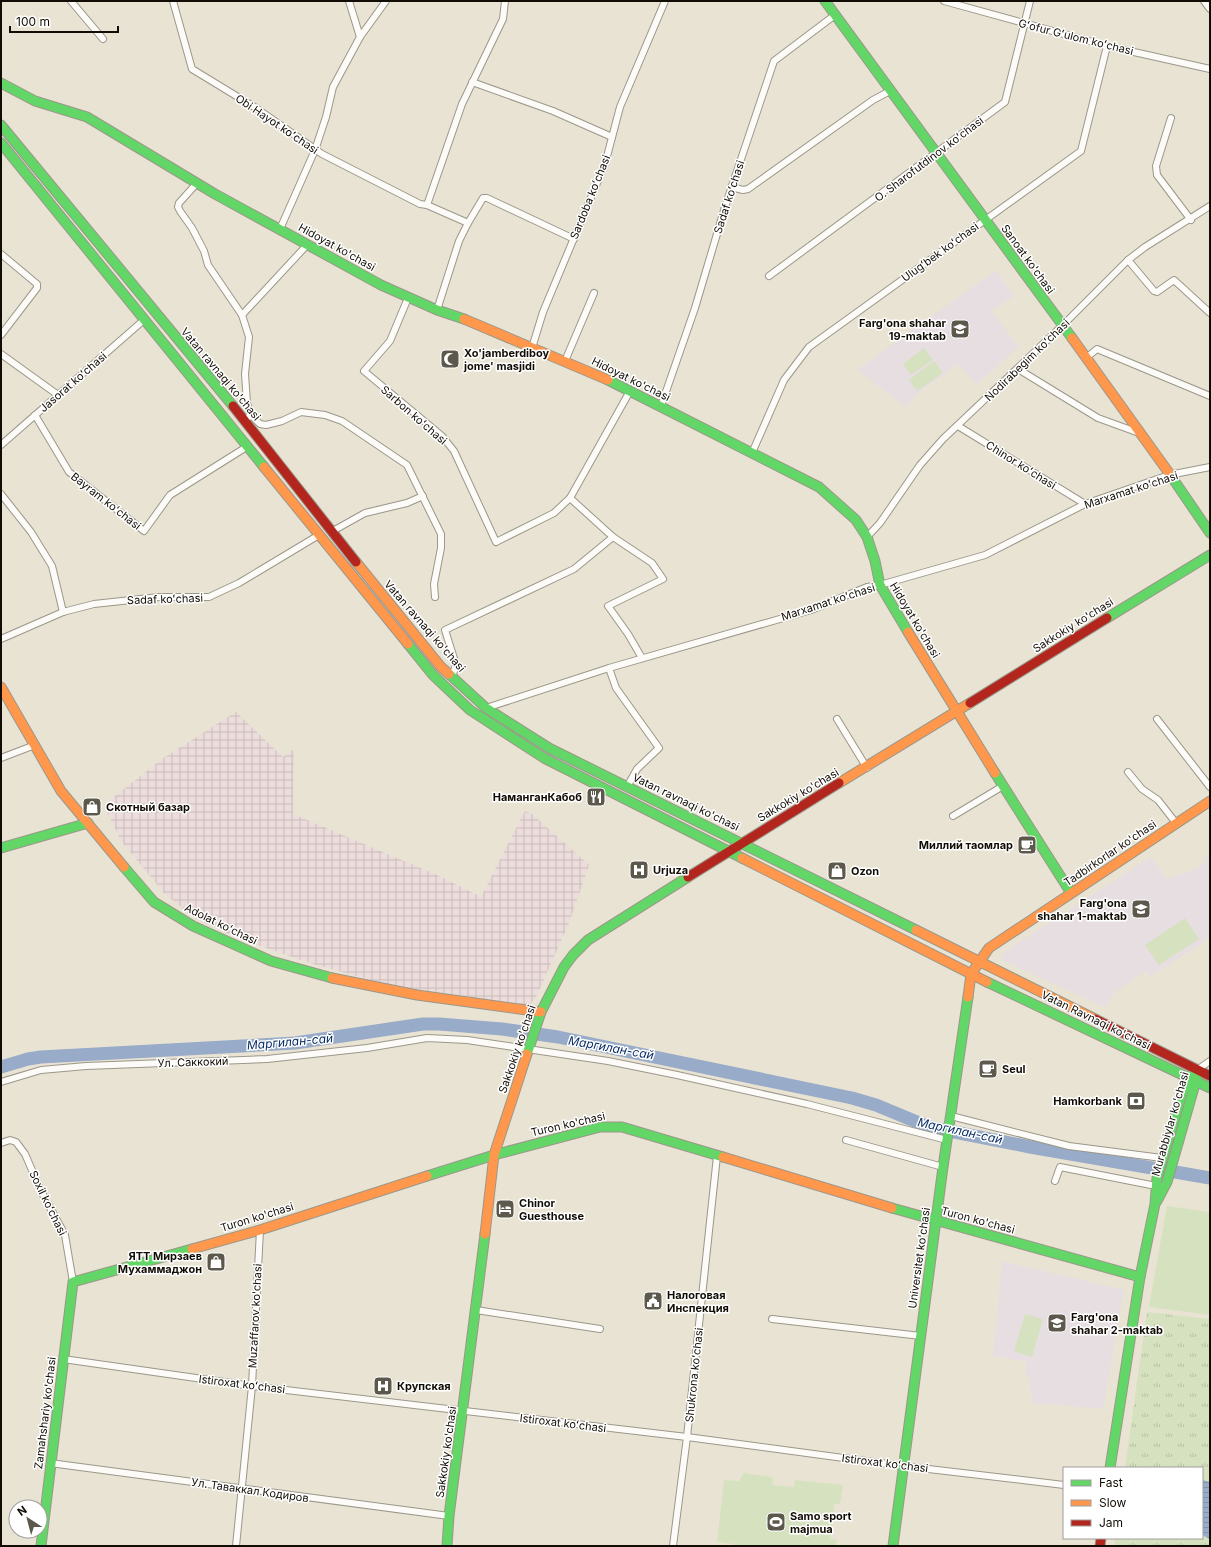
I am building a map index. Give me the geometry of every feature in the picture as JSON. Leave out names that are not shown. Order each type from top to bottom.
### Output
[{"type":"street","points":[[72,1],[103,39]]},
{"type":"street","name":"Obi Hayot koʻchasi","points":[[173,1],[192,69],[256,108],[315,150],[420,204],[427,205],[468,223]]},
{"type":"street","points":[[349,1],[360,36]]},
{"type":"street","points":[[280,229],[315,150],[326,117],[333,87],[360,36],[386,1]]},
{"type":"street","points":[[427,205],[462,104],[503,19],[505,1]]},
{"type":"street","name":"Sardoba koʻchasi","points":[[532,348],[543,312],[605,164],[620,107],[665,1]]},
{"type":"street","name":"Sanoat ko'chasi","points":[[825,1],[1143,435],[1210,533]]},
{"type":"street","name":"Gʻofur Gʻulom koʻchasi","points":[[944,1],[1107,46],[1210,69]]},
{"type":"street","name":"O. Sharofutdinov koʻchasi","points":[[769,276],[937,154],[1005,102],[1030,1]]},
{"type":"street","points":[[1204,1],[1210,9]]},
{"type":"street","name":"Sadaf koʻchasi","points":[[661,406],[695,308],[731,187],[774,60],[836,15]]},
{"type":"street","name":"Ulugʻbek koʻchasi","points":[[752,453],[784,380],[809,347],[1081,151],[1107,46]]},
{"type":"street","points":[[472,82],[553,111],[612,137]]},
{"type":"street","name":"Hidoyat ko'chasi","points":[[1,83],[35,101],[87,117],[197,183],[381,285],[437,310],[451,314],[565,361],[661,406],[819,487],[856,520],[866,537],[875,561],[880,585],[956,712],[1071,893]]},
{"type":"street","points":[[731,187],[743,190],[748,189],[872,100],[890,91]]},
{"type":"street","points":[[1171,118],[1156,166],[1157,175],[1191,220]]},
{"type":"street","name":"Vatan ravnaqi ko'chasi","points":[[1,125],[248,418],[315,512],[427,650],[452,677],[486,708],[549,748],[978,962]]},
{"type":"street","points":[[1,143],[433,675],[470,710],[544,758],[971,974]]},
{"type":"street","points":[[197,183],[180,203],[180,211],[192,228],[204,251],[208,265],[242,315],[248,337],[244,374],[248,418],[260,424],[266,425],[282,421],[301,412],[325,415],[342,421],[407,465],[441,534],[441,548],[434,584],[435,597]]},
{"type":"street","points":[[437,310],[459,241],[479,202],[483,198],[487,198],[574,239]]},
{"type":"street","name":"Nodirabegim koʻchasi","points":[[866,537],[880,523],[920,465],[943,439],[1018,369],[1128,260],[1145,247],[1191,220],[1210,206]]},
{"type":"street","points":[[242,315],[307,245]]},
{"type":"street","points":[[1,254],[35,281],[37,288],[1,335]]},
{"type":"street","points":[[1128,260],[1154,291],[1157,292],[1174,280],[1210,313]]},
{"type":"street","points":[[565,361],[594,293]]},
{"type":"street","name":"Sarbon koʻchasi","points":[[408,298],[390,341],[364,371],[442,436],[454,451],[496,542],[554,513],[570,498]]},
{"type":"street","name":"Jasorat koʻchasi","points":[[1,445],[145,319]]},
{"type":"street","points":[[1086,358],[1097,349],[1210,396]]},
{"type":"street","points":[[1,354],[58,395]]},
{"type":"street","points":[[1018,369],[1098,418],[1143,435]]},
{"type":"street","points":[[630,391],[570,498],[613,537],[652,563],[663,579],[608,606],[628,634],[642,658]]},
{"type":"street","name":"Bayram koʻchasi","points":[[35,415],[68,472],[144,531],[170,495],[248,446]]},
{"type":"street","name":"Chinor koʻchasi","points":[[958,426],[1085,504]]},
{"type":"street","name":"Marxamat koʻchasi","points":[[486,708],[642,658],[811,610],[867,587],[880,585],[985,555],[1085,504],[1169,475],[1210,467]]},
{"type":"street","points":[[1,494],[31,532],[52,566],[63,612]]},
{"type":"street","points":[[331,532],[365,513],[407,503],[423,496]]},
{"type":"street","points":[[306,519],[315,512]]},
{"type":"street","name":"Sadaf koʻchasi","points":[[1,639],[63,612],[94,604],[159,597],[210,597],[239,583],[319,535]]},
{"type":"street","points":[[452,677],[456,665],[445,630],[574,569],[613,537]]},
{"type":"street","name":"Sakkokiy ko'chasi","points":[[447,1546],[449,1516],[476,1310],[494,1155],[541,1012],[564,967],[573,955],[588,940],[741,843],[867,768],[1210,555]]},
{"type":"street","points":[[609,668],[616,688],[659,748],[637,769],[627,787]]},
{"type":"street","name":"Adolat koʻchasi","points":[[1,687],[61,791],[154,902],[193,926],[271,961],[332,978],[417,995],[541,1012]]},
{"type":"street","points":[[837,719],[867,768]]},
{"type":"street","points":[[1157,719],[1210,787]]},
{"type":"street","points":[[1,758],[35,745]]},
{"type":"street","points":[[1128,772],[1142,789],[1158,800],[1176,823]]},
{"type":"street","points":[[953,816],[1003,786]]},
{"type":"street","name":"Tadbirkorlar ko'chasi","points":[[971,974],[989,948],[1210,801]]},
{"type":"street","points":[[1,848],[88,823]]},
{"type":"street","name":"Vatan Ravnaqi ko'chasi","points":[[978,962],[1210,1076]]},
{"type":"street","name":"Vatan Ravnaqi ko'chasi","points":[[971,974],[1210,1088]]},
{"type":"street","name":"Universitet ko'chasi","points":[[893,1546],[943,1167],[971,974]]},
{"type":"street","name":"Ул. Саккокий","points":[[1,1082],[41,1070],[86,1066],[267,1059],[367,1048],[427,1038],[467,1040],[529,1048],[608,1061],[676,1075],[728,1088],[807,1104],[947,1140]]},
{"type":"street","points":[[1197,1070],[1210,1061]]},
{"type":"street","name":"Murabbiylar ko'chasi","points":[[1155,1204],[1167,1182],[1193,1080],[1197,1070]]},
{"type":"street","name":"Murabbiylar ko'chasi","points":[[1110,1467],[1140,1277],[1155,1204],[1156,1182],[1182,1093],[1193,1080]]},
{"type":"street","points":[[951,1116],[1069,1146],[1162,1161]]},
{"type":"street","name":"Turon ko'chasi","points":[[73,1282],[260,1230],[494,1155],[611,1126],[622,1127],[936,1221],[1140,1277]]},
{"type":"street","name":"Soxil koʻchasi","points":[[1,1143],[10,1140],[16,1142],[25,1154],[41,1191],[65,1235],[73,1282]]},
{"type":"street","points":[[846,1140],[943,1167]]},
{"type":"street","name":"Shukrona koʻchasi","points":[[673,1546],[687,1436],[717,1156]]},
{"type":"street","points":[[1055,1181],[1060,1167],[1156,1182]]},
{"type":"street","name":"Muzaffarov ko'chasi","points":[[236,1546],[252,1386],[260,1230]]},
{"type":"street","name":"Zamahshariy ko'chasi","points":[[41,1546],[47,1507],[50,1463],[73,1282]]},
{"type":"street","points":[[476,1310],[600,1329]]},
{"type":"street","points":[[772,1319],[921,1336]]},
{"type":"street","name":"Istiroxat koʻchasi","points":[[63,1359],[252,1386],[687,1436],[903,1466],[1063,1485]]},
{"type":"street","name":"Ул. Таваккал Кодиров","points":[[50,1463],[449,1516]]},
{"type":"shaded area","name":"Farg'ona shahar 19-maktab","points":[[996,270],[1014,296],[992,311],[1019,347],[977,384],[958,364],[922,390],[906,407],[857,370]]},
{"type":"shaded area","points":[[236,712],[283,757],[294,749],[293,814],[437,875],[481,897],[525,811],[532,814],[589,865],[569,923],[537,995],[530,1005],[388,985],[310,963],[240,939],[196,919],[165,894],[121,841],[104,805],[162,759]]},
{"type":"shaded area","name":"Farg'ona shahar 1-maktab","points":[[1210,853],[1210,938],[1150,977],[1146,971],[1114,993],[1106,1008],[1000,959],[1004,952],[1151,857],[1167,879],[1195,869],[1206,862],[1203,858]]},
{"type":"shaded area","name":"Farg'ona shahar 2-maktab","points":[[1002,1261],[1124,1290],[1103,1409],[1032,1403],[1029,1378],[1025,1376],[1027,1362],[993,1356]]},
{"type":"green space","points":[[924,348],[933,360],[911,375],[903,364]]},
{"type":"green space","points":[[934,361],[943,373],[917,391],[909,380]]},
{"type":"green space","points":[[1185,918],[1199,939],[1159,965],[1145,945]]},
{"type":"green space","points":[[1167,1206],[1210,1212],[1210,1315],[1149,1307]]},
{"type":"green space","points":[[1147,1312],[1210,1319],[1210,1546],[1114,1546],[1115,1539],[1203,1539],[1203,1467],[1125,1467]]},
{"type":"green space","points":[[1025,1314],[1043,1319],[1032,1357],[1014,1351]]},
{"type":"green space","name":"Samo sport majmua","points":[[743,1473],[772,1477],[773,1485],[794,1487],[795,1480],[843,1485],[840,1504],[834,1504],[830,1539],[837,1540],[836,1546],[734,1546],[734,1544],[717,1542],[724,1480],[740,1481]]},
{"type":"water","points":[[1203,1480],[1210,1482],[1210,1539],[1203,1536]]},
{"type":"waterway","name":"Маргилан-сай","points":[[1,1067],[28,1059],[41,1057],[295,1043],[423,1024],[502,1029],[558,1037],[852,1098],[876,1105],[929,1127],[1030,1147],[1210,1178]]},
{"type":"traffic: fast","points":[[825,1],[1072,338]]},
{"type":"traffic: fast","points":[[1,83],[35,101],[87,117],[215,194],[381,285],[437,310],[464,319]]},
{"type":"traffic: fast","points":[[1,125],[233,406]]},
{"type":"traffic: fast","points":[[1,143],[264,467]]},
{"type":"traffic: fast","points":[[608,380],[819,487],[856,520],[867,537],[875,561],[880,585],[908,632]]},
{"type":"traffic: fast","points":[[1169,473],[1210,533]]},
{"type":"traffic: fast","points":[[1107,618],[1210,555]]},
{"type":"traffic: fast","points":[[408,644],[433,675],[470,710],[544,758],[742,858]]},
{"type":"traffic: fast","points":[[449,674],[486,708],[549,748],[916,930]]},
{"type":"traffic: fast","points":[[995,773],[1071,893]]},
{"type":"traffic: fast","points":[[1,848],[88,823]]},
{"type":"traffic: fast","points":[[124,867],[154,902],[193,926],[271,961],[332,978]]},
{"type":"traffic: fast","points":[[527,1054],[541,1012],[564,967],[573,955],[588,940],[688,877]]},
{"type":"traffic: fast","points":[[987,982],[1210,1088]]},
{"type":"traffic: fast","points":[[893,1546],[943,1167],[968,997]]},
{"type":"traffic: fast","points":[[1110,1467],[1140,1277],[1155,1204],[1157,1178],[1182,1093],[1193,1074]]},
{"type":"traffic: fast","points":[[1157,1201],[1167,1182],[1197,1077]]},
{"type":"traffic: fast","points":[[427,1176],[494,1155],[600,1127],[622,1127],[723,1157]]},
{"type":"traffic: fast","points":[[892,1208],[1140,1277]]},
{"type":"traffic: fast","points":[[447,1546],[449,1516],[485,1234]]},
{"type":"traffic: fast","points":[[41,1546],[73,1282],[192,1249]]},
{"type":"traffic: slow","points":[[464,319],[608,380]]},
{"type":"traffic: slow","points":[[1072,338],[1169,473]]},
{"type":"traffic: slow","points":[[264,467],[408,644]]},
{"type":"traffic: slow","points":[[356,562],[441,667],[449,674]]},
{"type":"traffic: slow","points":[[908,632],[995,773]]},
{"type":"traffic: slow","points":[[1,687],[61,791],[124,867]]},
{"type":"traffic: slow","points":[[839,783],[970,703]]},
{"type":"traffic: slow","points":[[968,997],[971,974],[989,948],[1210,801]]},
{"type":"traffic: slow","points":[[742,858],[987,982]]},
{"type":"traffic: slow","points":[[916,930],[1095,1019]]},
{"type":"traffic: slow","points":[[332,978],[417,995],[541,1012]]},
{"type":"traffic: slow","points":[[485,1234],[494,1155],[527,1054]]},
{"type":"traffic: slow","points":[[723,1157],[892,1208]]},
{"type":"traffic: slow","points":[[192,1249],[260,1230],[427,1176]]},
{"type":"traffic: jam","points":[[233,406],[356,562]]},
{"type":"traffic: jam","points":[[970,703],[1107,618]]},
{"type":"traffic: jam","points":[[688,877],[839,783]]},
{"type":"traffic: jam","points":[[1095,1019],[1210,1076]]},
{"type":"traffic: jam","points":[[1100,1546],[1101,1539]]},
{"type":"place","name":"Farg'ona shahar 19-maktab","points":[[960,329]]},
{"type":"place","name":"Xo'jamberdiboy jome' masjidi","points":[[450,359]]},
{"type":"place","name":"НаманганКабоб","points":[[596,797]]},
{"type":"place","name":"Скотный базар","points":[[92,807]]},
{"type":"place","name":"Миллий таомлар","points":[[1027,845]]},
{"type":"place","name":"Urjuza","points":[[639,870]]},
{"type":"place","name":"Ozon","points":[[837,871]]},
{"type":"place","name":"Farg'ona shahar 1-maktab","points":[[1141,909]]},
{"type":"place","name":"Seul","points":[[988,1069]]},
{"type":"place","name":"Hamkorbank","points":[[1136,1101]]},
{"type":"place","name":"Chinor Guesthouse","points":[[505,1209]]},
{"type":"place","name":"ЯТТ Мирзаев Мухаммаджон","points":[[216,1262]]},
{"type":"place","name":"Налоговая Инспекция","points":[[653,1301]]},
{"type":"place","name":"Farg'ona shahar 2-maktab","points":[[1057,1323]]},
{"type":"place","name":"Крупская","points":[[383,1386]]},
{"type":"place","name":"Samo sport majmua","points":[[776,1522]]}]
